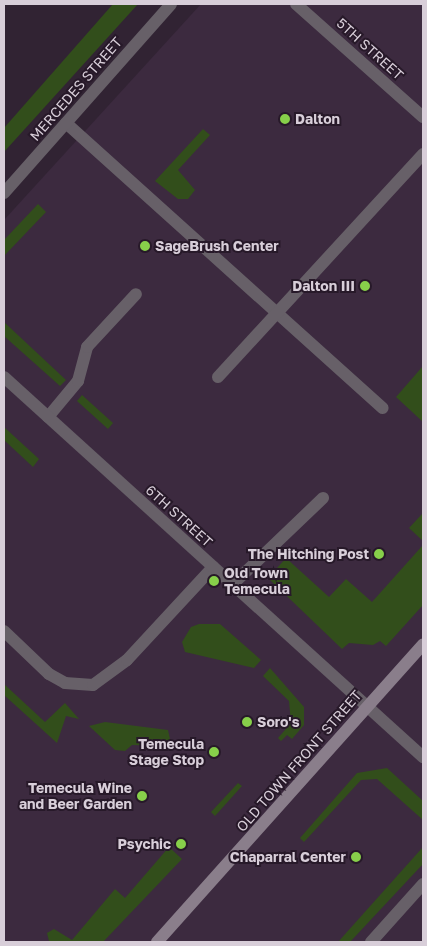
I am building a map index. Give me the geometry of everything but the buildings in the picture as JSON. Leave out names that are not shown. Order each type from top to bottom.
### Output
[{"type":"main road","name":"OLD TOWN FRONT STREET","points":[[157,942],[423,644]]},
{"type":"street","name":"MERCEDES STREET","points":[[4,193],[171,4]]},
{"type":"street","name":"5TH STREET","points":[[296,4],[423,117]]},
{"type":"street","points":[[66,123],[383,408]]},
{"type":"street","points":[[218,377],[423,154]]},
{"type":"street","points":[[48,417],[78,381],[87,347],[136,294]]},
{"type":"street","name":"6TH STREET","points":[[4,377],[423,757]]},
{"type":"street","points":[[232,585],[323,498]]},
{"type":"street","points":[[4,631],[49,674],[65,683],[93,685],[127,660],[213,567]]},
{"type":"street","points":[[371,942],[423,884]]},
{"type":"shaded area","name":"Old Town Temecula","points":[[201,4],[423,4],[423,942],[4,942],[4,220]]},
{"type":"green space","points":[[113,4],[138,4],[4,152],[4,128]]},
{"type":"green space","points":[[203,129],[210,135],[178,170],[195,190],[188,199],[178,199],[155,181]]},
{"type":"green space","points":[[38,204],[46,212],[4,256],[4,240]]},
{"type":"green space","points":[[4,322],[66,380],[60,386],[4,336]]},
{"type":"green space","points":[[423,366],[423,422],[396,397]]},
{"type":"green space","points":[[82,395],[113,423],[108,429],[77,401]]},
{"type":"green space","points":[[4,427],[39,459],[33,467],[4,440]]},
{"type":"green space","points":[[423,513],[423,541],[409,528]]},
{"type":"green space","points":[[423,545],[423,605],[386,646],[380,641],[373,645],[349,643],[342,649],[268,578],[286,558],[329,597],[346,579],[372,602]]},
{"type":"green space","points":[[199,624],[220,624],[261,660],[254,668],[185,652],[182,642],[191,627]]},
{"type":"green space","points":[[270,668],[304,707],[304,725],[292,739],[287,735],[281,741],[278,738],[291,723],[289,701],[263,676]]},
{"type":"green space","points":[[4,684],[45,722],[65,703],[79,719],[66,716],[57,743],[4,695]]},
{"type":"green space","points":[[105,722],[168,730],[170,739],[163,746],[132,745],[125,751],[115,750],[89,726]]},
{"type":"green space","points":[[387,768],[423,801],[423,820],[377,779],[361,780],[304,842],[300,838],[357,773]]},
{"type":"green space","points":[[238,783],[242,786],[215,816],[211,812]]},
{"type":"green space","points":[[169,847],[182,859],[103,942],[49,941],[47,933],[54,929],[72,940],[115,889],[125,898]]},
{"type":"green space","points":[[423,847],[423,864],[350,942],[338,942]]},
{"type":"place","name":"Dalton","points":[[285,119]]},
{"type":"place","name":"SageBrush Center","points":[[145,246]]},
{"type":"place","name":"Dalton III","points":[[365,286]]},
{"type":"place","name":"The Hitching Post","points":[[379,554]]},
{"type":"place","name":"Old Town Temecula","points":[[214,581]]},
{"type":"place","name":"Soro's","points":[[247,722]]},
{"type":"place","name":"Temecula Stage Stop","points":[[214,752]]},
{"type":"place","name":"Temecula Wine and Beer Garden","points":[[142,796]]},
{"type":"place","name":"Psychic","points":[[181,844]]},
{"type":"place","name":"Chaparral Center","points":[[356,857]]}]
